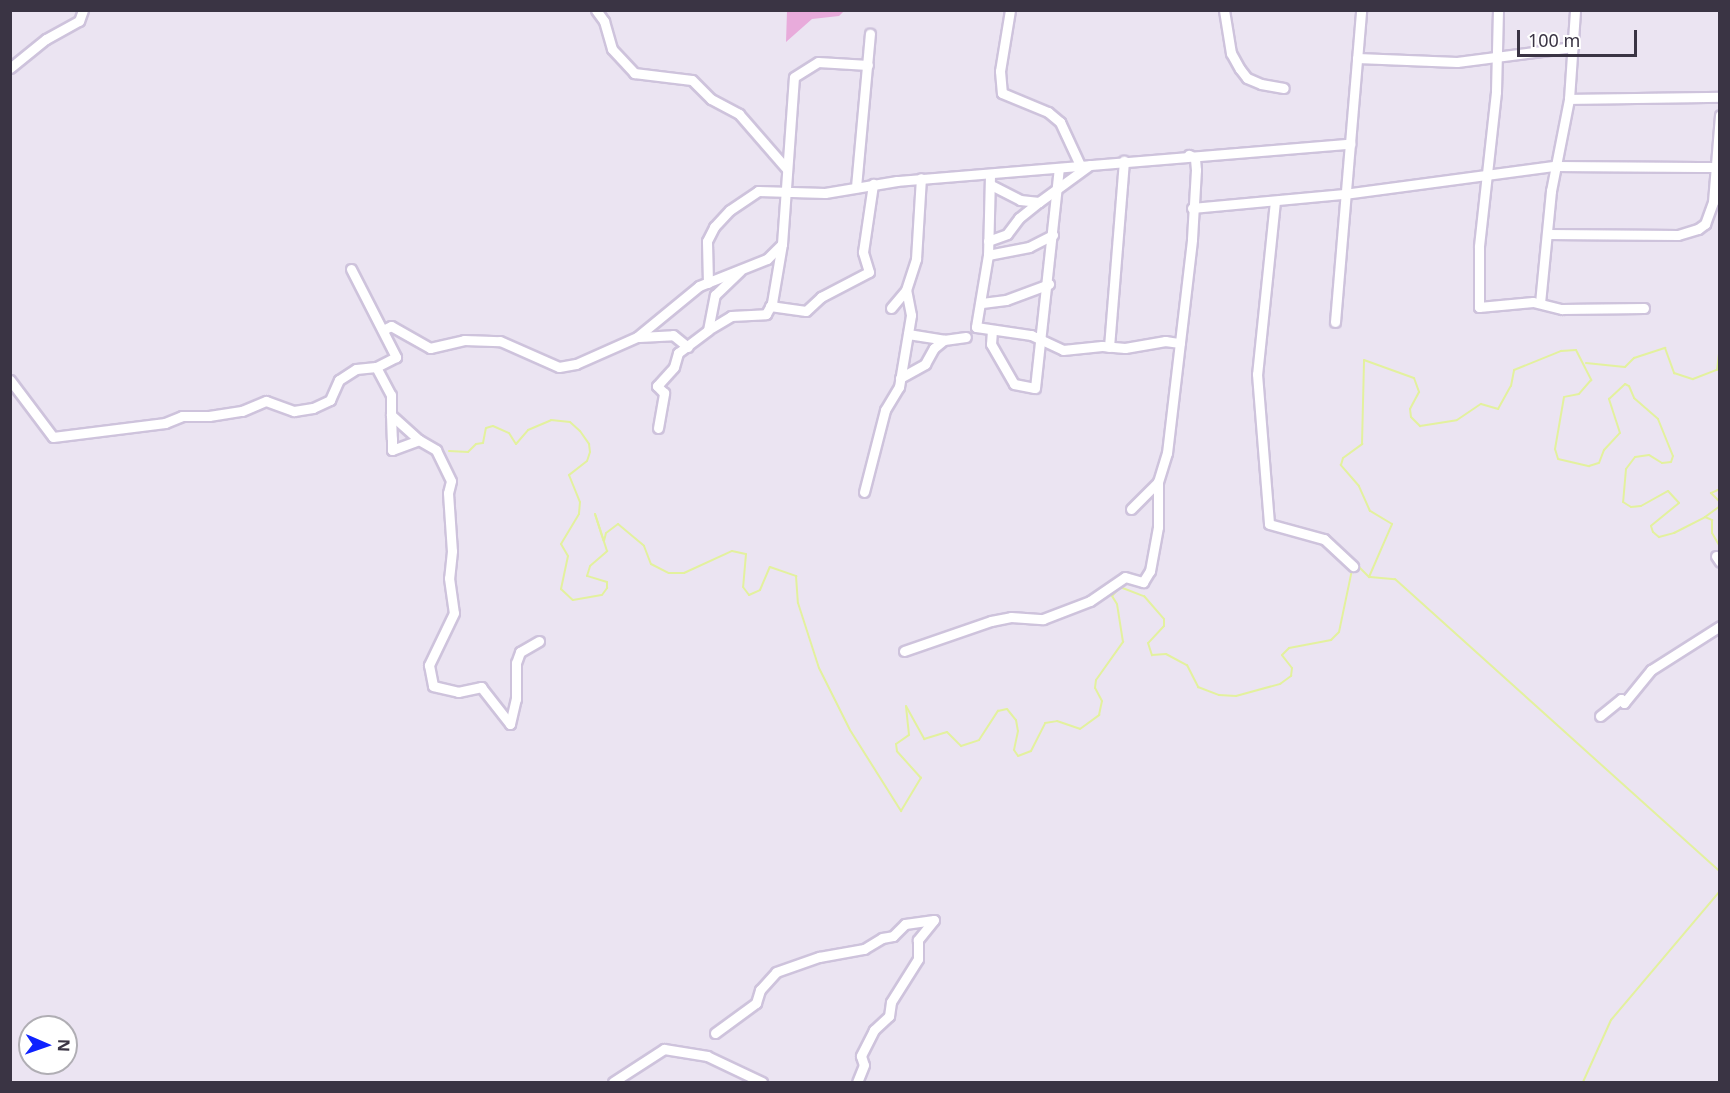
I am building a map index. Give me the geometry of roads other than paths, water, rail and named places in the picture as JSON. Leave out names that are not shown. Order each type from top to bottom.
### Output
[{"type":"street","points":[[10,68],[46,39],[79,21],[83,10]]},
{"type":"street","points":[[596,10],[604,21],[612,49],[634,73],[692,80],[711,99],[739,114],[786,168]]},
{"type":"street","points":[[1010,10],[999,71],[1002,93],[1048,112],[1060,122],[1080,165]]},
{"type":"street","points":[[1224,10],[1231,53],[1240,69],[1247,78],[1261,84],[1284,88]]},
{"type":"street","points":[[1335,322],[1344,238],[1344,194],[1362,10]]},
{"type":"street","points":[[1498,10],[1497,58],[1478,269],[1479,307],[1540,303],[1562,309],[1644,308]]},
{"type":"street","points":[[1540,303],[1555,166],[1569,99],[1575,10]]},
{"type":"street","points":[[856,187],[870,34]]},
{"type":"street","points":[[1357,58],[1426,64],[1497,58],[1574,47]]},
{"type":"street","points":[[658,428],[664,393],[657,386],[674,367],[678,353],[731,315],[766,314],[770,306],[783,244],[786,168],[794,77],[818,62],[868,65]]},
{"type":"street","points":[[1569,99],[1719,97]]},
{"type":"street","points":[[1547,234],[1678,235],[1698,229],[1705,224],[1713,202],[1713,167],[1719,115]]},
{"type":"street","points":[[708,283],[707,241],[714,227],[730,210],[758,191],[785,190],[810,194],[921,178],[990,180],[1080,165],[1350,144]]},
{"type":"street","points":[[904,651],[991,621],[1011,617],[1044,619],[1089,601],[1125,577],[1143,582],[1150,571],[1158,527],[1158,482],[1167,453],[1180,343],[1196,170],[1195,158],[1189,155]]},
{"type":"street","points":[[1108,347],[1124,162]]},
{"type":"street","points":[[988,241],[1007,234],[1018,218],[1092,164]]},
{"type":"street","points":[[1192,208],[1344,194],[1486,173],[1555,166],[1713,167]]},
{"type":"street","points":[[992,330],[991,344],[1014,384],[1035,388],[1035,369],[1043,339],[1049,284],[1059,168]]},
{"type":"street","points":[[891,308],[906,290],[916,259],[921,178]]},
{"type":"street","points":[[990,180],[988,255],[982,303],[976,327],[1043,339],[1063,350],[1180,343]]},
{"type":"street","points":[[990,180],[1020,200],[1039,202]]},
{"type":"street","points":[[770,306],[806,311],[820,297],[869,272],[863,252],[869,230],[873,184]]},
{"type":"street","points":[[1275,201],[1257,374],[1269,524],[1324,539],[1353,566]]},
{"type":"street","points":[[988,255],[1029,247],[1053,235]]},
{"type":"street","points":[[637,337],[687,295],[708,283],[767,259],[783,244]]},
{"type":"street","points":[[10,380],[52,437],[165,423],[182,416],[209,416],[242,411],[266,401],[294,411],[314,408],[330,400],[339,380],[356,369],[376,368],[396,357],[351,269]]},
{"type":"street","points":[[708,330],[715,295],[740,271]]},
{"type":"street","points":[[982,303],[1006,300],[1049,284]]},
{"type":"street","points":[[864,492],[885,410],[900,378],[911,315],[906,290]]},
{"type":"street","points":[[383,330],[391,326],[430,348],[464,340],[500,341],[559,367],[637,337],[673,335],[688,347]]},
{"type":"street","points":[[908,334],[944,340],[966,337]]},
{"type":"street","points":[[900,378],[925,364],[934,348],[944,340]]},
{"type":"street","points":[[376,368],[391,395],[392,450],[419,440]]},
{"type":"street","points":[[391,415],[419,440],[436,450],[451,481],[448,493],[452,551],[449,578],[454,613],[429,665],[433,686],[458,692],[481,687],[510,724],[516,699],[516,663],[520,652],[539,641]]},
{"type":"street","points":[[1131,509],[1158,482]]},
{"type":"street","points":[[1600,716],[1621,699],[1624,704],[1651,670],[1719,626]]},
{"type":"street","points":[[715,1033],[756,1003],[760,990],[776,972],[819,957],[864,950],[882,938],[893,936],[905,924],[936,919],[918,940],[918,959],[891,1002],[889,1016],[874,1030],[861,1056],[864,1065],[857,1083]]},
{"type":"street","points":[[613,1083],[664,1049],[707,1056],[762,1083]]},
{"type":"waterway","points":[[1586,363],[1625,367],[1634,358],[1665,348],[1674,373],[1693,379],[1717,370],[1720,345]]},
{"type":"waterway","points":[[1353,561],[1369,577],[1392,524],[1370,511],[1359,486],[1341,465],[1343,458],[1362,444],[1364,360],[1414,378],[1419,392],[1410,409],[1411,417],[1420,426],[1457,420],[1481,404],[1498,409],[1511,386],[1514,370],[1561,351],[1576,350],[1591,380],[1579,394],[1564,397],[1555,449],[1558,459],[1589,466],[1599,463],[1604,450],[1620,433],[1609,399],[1625,384],[1629,386],[1634,398],[1658,419],[1673,456],[1671,462],[1662,463],[1649,455],[1635,457],[1626,469],[1623,502],[1631,507],[1641,506],[1668,491],[1679,503],[1651,526],[1653,532],[1659,537],[1674,533],[1705,517],[1712,520],[1712,533],[1720,547]]},
{"type":"waterway","points":[[449,451],[468,452],[476,444],[483,443],[486,428],[493,426],[509,433],[516,444],[528,430],[551,420],[570,422],[580,431],[589,444],[590,452],[587,461],[569,475],[580,502],[579,514],[561,544],[568,556],[561,589],[573,600],[602,595],[607,588],[607,582],[587,576],[590,566],[607,551],[595,514],[604,541],[606,533],[618,524],[644,546],[651,564],[669,573],[684,573],[732,551],[746,554],[743,587],[749,595],[760,590],[770,567],[796,576],[798,603],[819,668],[850,730],[901,811],[921,778],[897,751],[896,744],[909,735],[906,706],[924,739],[947,732],[961,746],[979,740],[998,711],[1007,709],[1016,720],[1018,731],[1014,750],[1018,756],[1031,751],[1045,723],[1057,721],[1080,729],[1099,715],[1102,701],[1095,688],[1096,680],[1123,642],[1117,604],[1112,596],[1120,587],[1144,596],[1164,619],[1164,626],[1148,643],[1152,655],[1166,654],[1187,665],[1198,687],[1219,695],[1236,696],[1280,684],[1291,676],[1292,668],[1282,655],[1289,648],[1331,640],[1339,632],[1352,570]]},
{"type":"waterway","points":[[1720,489],[1711,493],[1720,502]]},
{"type":"waterway","points":[[1705,517],[1720,506]]},
{"type":"waterway","points":[[1370,577],[1395,579],[1720,872]]},
{"type":"waterway","points":[[1583,1082],[1611,1020],[1720,891]]}]
